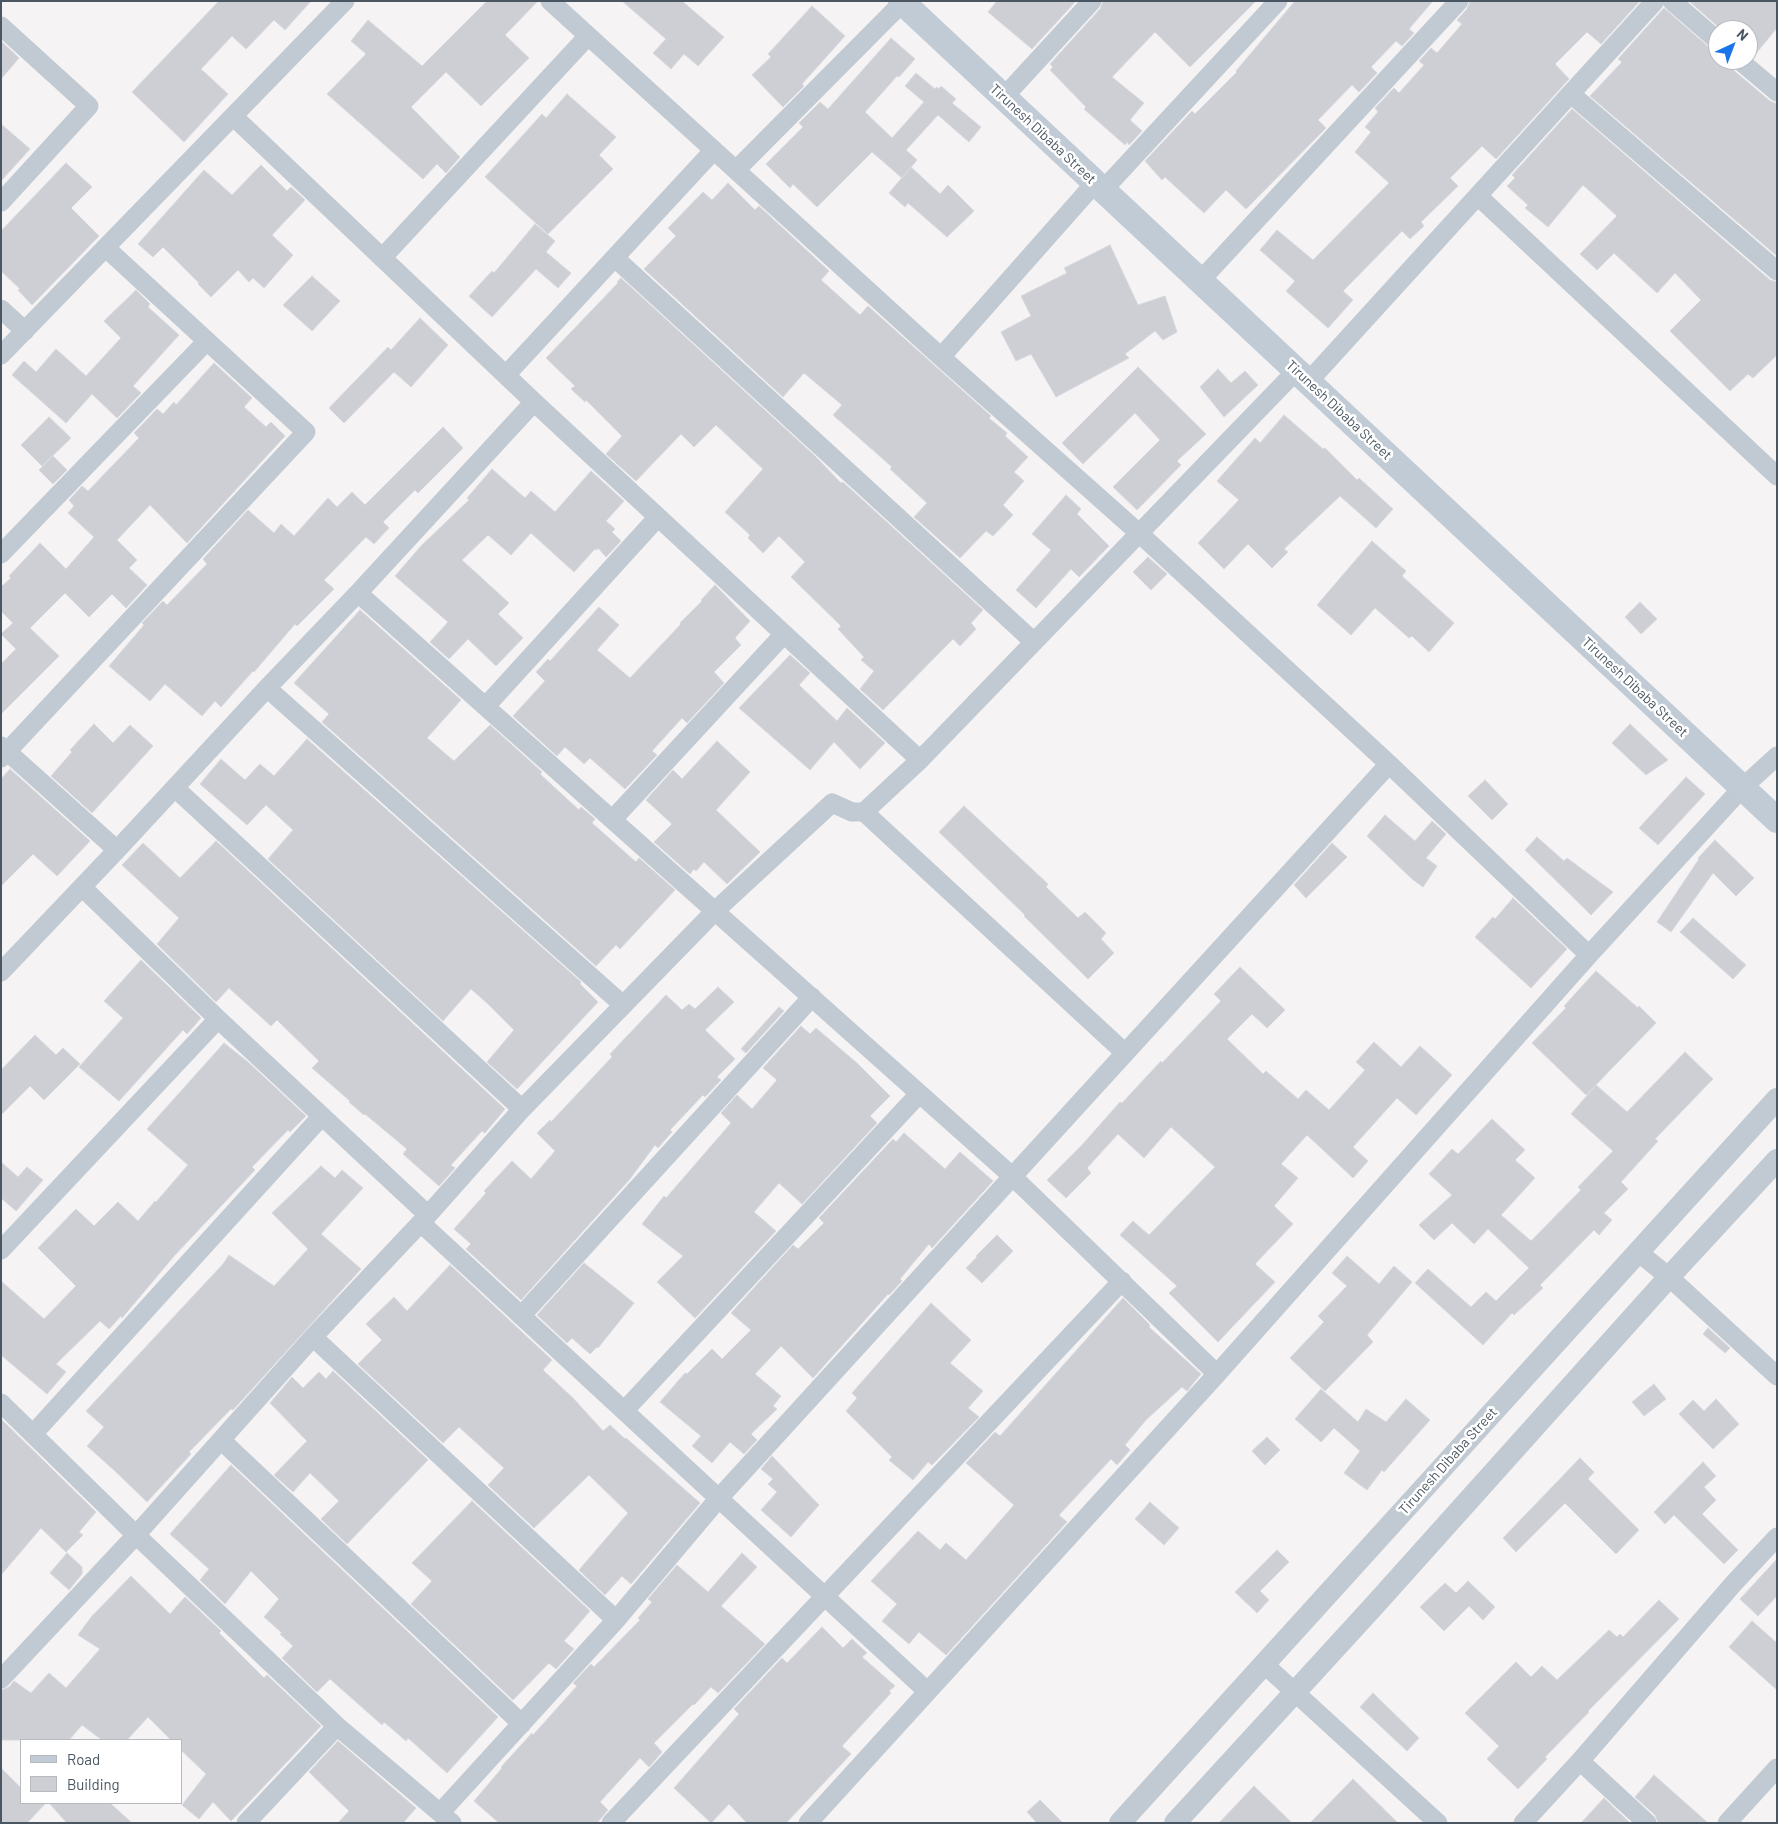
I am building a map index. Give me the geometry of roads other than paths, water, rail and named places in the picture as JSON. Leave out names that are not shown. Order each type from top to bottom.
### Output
[{"type":"main road","name":"Tirunesh Dibaba Street","points":[[902,2],[1777,820]]},
{"type":"street","points":[[1,355],[345,1]]},
{"type":"street","points":[[550,1],[941,357],[1140,534],[1389,764],[1589,955]]},
{"type":"street","points":[[1003,98],[1092,1]]},
{"type":"street","points":[[941,357],[1099,187],[1278,1]]},
{"type":"street","points":[[1200,281],[1459,1]]},
{"type":"street","points":[[864,812],[920,760],[1140,534],[1302,376],[1478,196],[1655,1]]},
{"type":"street","points":[[1672,1],[1708,32]]},
{"type":"street","points":[[736,170],[902,2]]},
{"type":"street","points":[[1,26],[89,106],[1,202]]},
{"type":"street","points":[[382,258],[588,36]]},
{"type":"street","points":[[1752,70],[1777,92]]},
{"type":"street","points":[[1570,94],[1777,271]]},
{"type":"street","points":[[234,117],[534,402],[920,760]]},
{"type":"street","points":[[506,375],[714,150]]},
{"type":"street","points":[[1478,196],[1777,476]]},
{"type":"street","points":[[106,248],[306,432],[3,752],[117,850]]},
{"type":"street","points":[[615,258],[1034,642]]},
{"type":"street","points":[[1,309],[25,331]]},
{"type":"street","points":[[1,554],[206,342]]},
{"type":"street","points":[[1,972],[358,593],[534,402]]},
{"type":"street","points":[[486,706],[658,517]]},
{"type":"street","points":[[358,593],[716,910],[1012,1176],[1217,1374]]},
{"type":"street","points":[[613,819],[784,634]]},
{"type":"street","points":[[267,688],[622,1005]]},
{"type":"street","points":[[808,1823],[927,1690],[1217,1374],[1589,955],[1742,788],[1777,756]]},
{"type":"street","points":[[1,1403],[136,1535],[337,1726],[446,1818],[522,1724],[616,1620],[719,1498],[1124,1052],[1389,764]]},
{"type":"street","points":[[175,788],[522,1109]]},
{"type":"street","points":[[1,1679],[136,1535],[313,1337],[425,1219],[522,1109],[716,910],[832,803],[852,812],[864,812],[1124,1052]]},
{"type":"street","points":[[82,887],[321,1117],[521,1316],[927,1690]]},
{"type":"street","points":[[521,1316],[812,997]]},
{"type":"street","points":[[1,1250],[218,1019]]},
{"type":"street","points":[[624,1411],[919,1094]]},
{"type":"street","name":"Tirunesh Dibaba Street","points":[[1120,1823],[1777,1099]]},
{"type":"street","points":[[33,1434],[321,1117]]},
{"type":"street","points":[[1174,1823],[1777,1160]]},
{"type":"street","points":[[1638,1252],[1669,1277],[1777,1376]]},
{"type":"street","points":[[611,1823],[1122,1282]]},
{"type":"street","points":[[313,1337],[616,1620]]},
{"type":"street","points":[[221,1440],[522,1724]]},
{"type":"street","points":[[1522,1823],[1580,1762],[1777,1537]]},
{"type":"street","points":[[1264,1664],[1438,1823]]},
{"type":"street","points":[[250,1821],[337,1726]]},
{"type":"street","points":[[1580,1762],[1647,1823]]},
{"type":"street","points":[[1727,1823],[1777,1768]]}]
